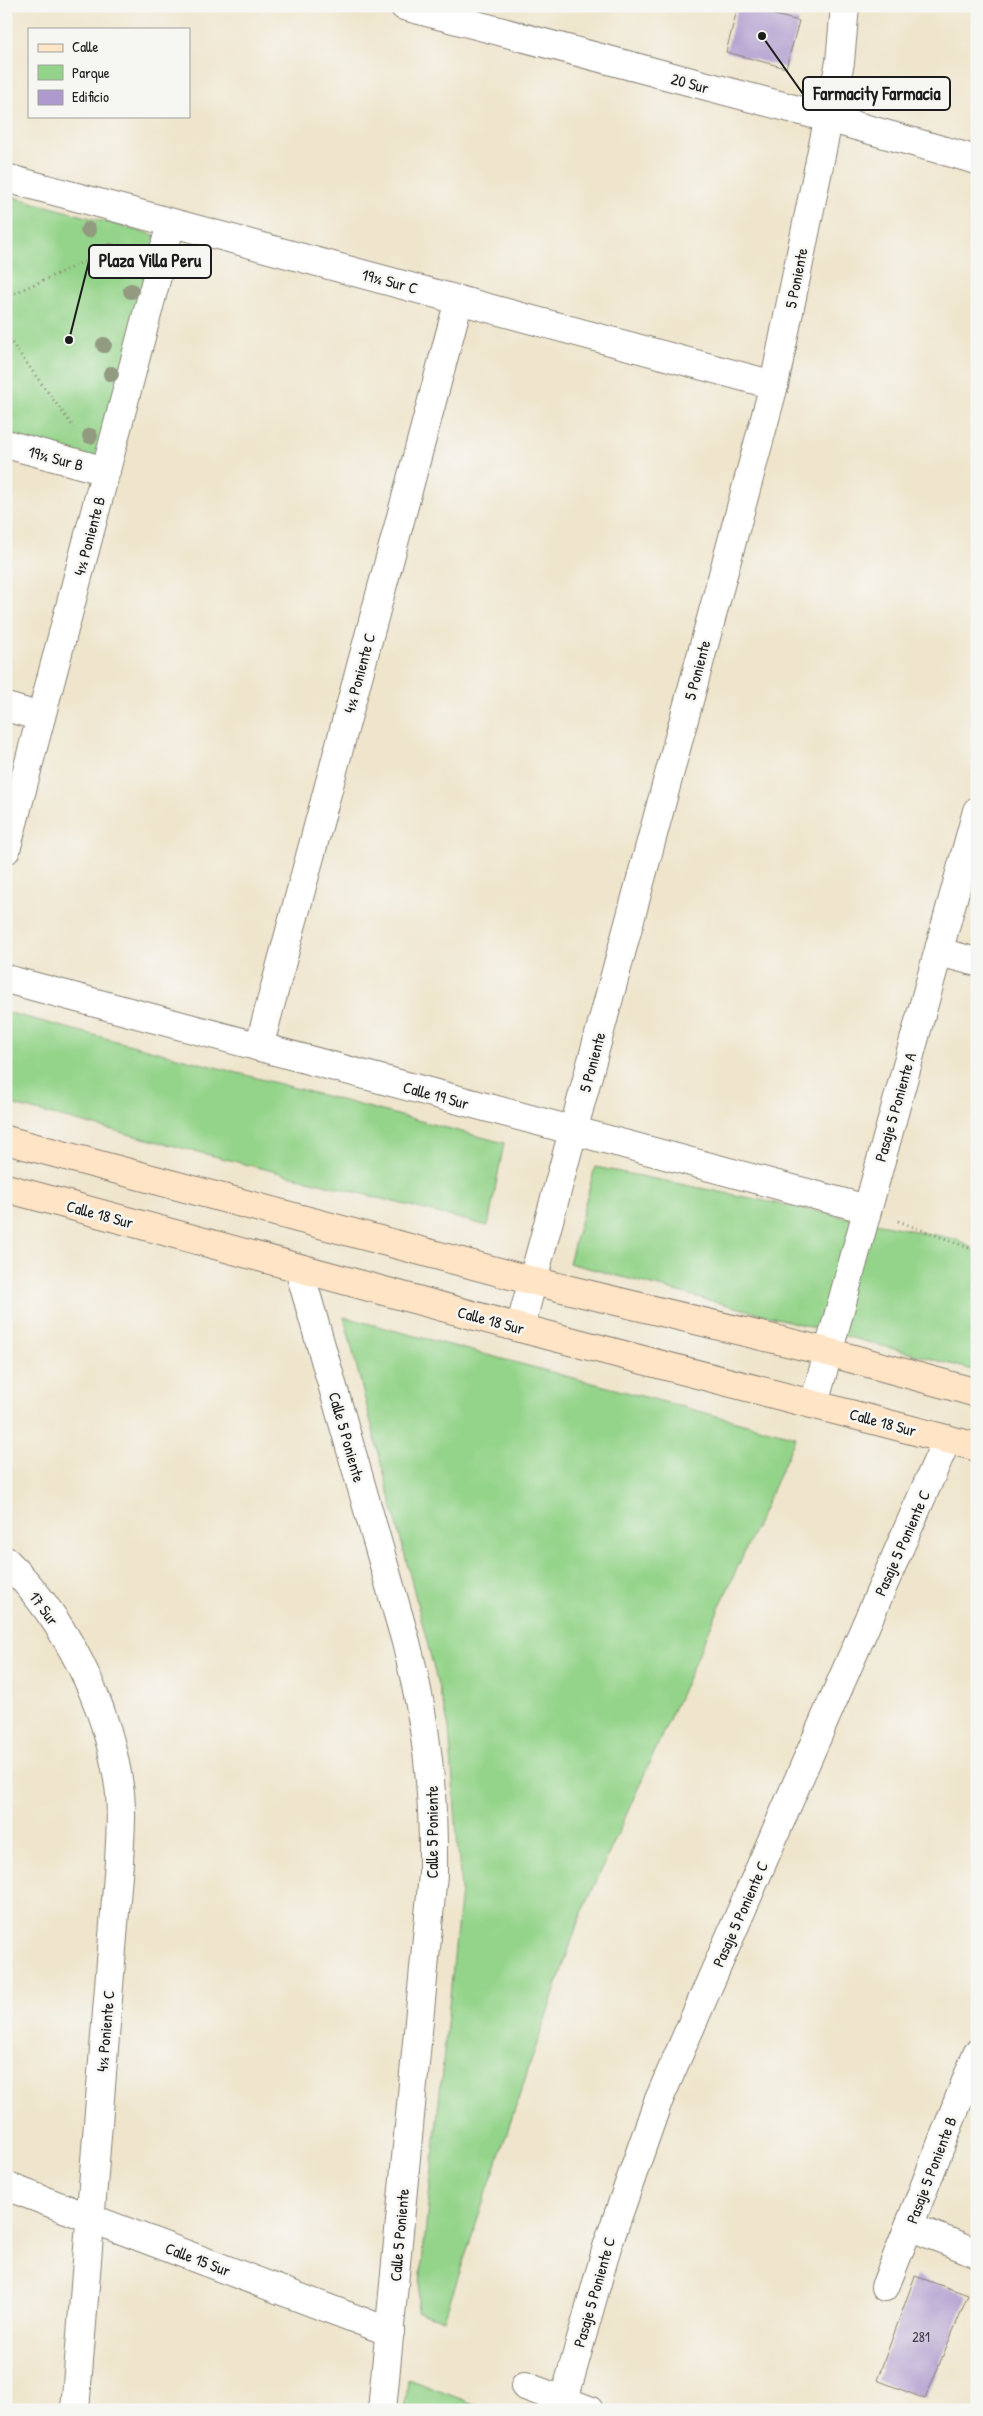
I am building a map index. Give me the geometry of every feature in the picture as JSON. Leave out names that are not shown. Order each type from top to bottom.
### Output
[{"type":"main road","points":[[6,1140],[533,1281],[828,1352],[977,1392]]},
{"type":"main road","name":"Calle 18 Sur","points":[[6,1188],[520,1328],[977,1447]]},
{"type":"street","name":"20 Sur","points":[[404,6],[828,118],[977,160]]},
{"type":"street","name":"5 Poniente","points":[[520,1328],[774,385],[840,62],[846,6]]},
{"type":"street","name":"19½ Sur C","points":[[6,178],[774,385]]},
{"type":"street","name":"4½ Poniente B","points":[[6,850],[171,222]]},
{"type":"street","name":"4½ Poniente C","points":[[259,1047],[459,300]]},
{"type":"street","name":"19½ Sur B","points":[[6,444],[106,471]]},
{"type":"street","points":[[6,708],[41,717]]},
{"type":"street","name":"Pasaje 5 Poniente A","points":[[814,1404],[977,810]]},
{"type":"street","points":[[939,952],[977,962]]},
{"type":"street","name":"Calle 19 Sur","points":[[6,979],[867,1209]]},
{"type":"street","name":"Calle 5 Poniente","points":[[299,1269],[406,1642],[423,1715],[431,1765],[434,1820],[433,1874],[382,2410]]},
{"type":"street","name":"Pasaje 5 Poniente C","points":[[576,2405],[607,2247],[657,2104],[947,1439]]},
{"type":"street","name":"17 Sur","points":[[6,1561],[39,1598],[77,1659]]},
{"type":"street","name":"4½ Poniente C","points":[[75,2410],[121,1825],[119,1788],[113,1751],[104,1720],[77,1659]]},
{"type":"street","name":"Pasaje 5 Poniente B","points":[[885,2287],[977,2053]]},
{"type":"street","name":"Calle 15 Sur","points":[[6,2186],[390,2332]]},
{"type":"street","points":[[909,2226],[977,2253]]},
{"type":"street","points":[[525,2386],[576,2405]]},
{"type":"path","points":[[6,297],[171,222]]},
{"type":"path","points":[[6,335],[76,431]]},
{"type":"path","points":[[867,1209],[977,1251]]},
{"type":"green space","points":[[6,195],[161,237],[98,468],[6,443]]},
{"type":"green space","points":[[6,1012],[504,1143],[488,1226],[6,1103]]},
{"type":"green space","points":[[595,1167],[955,1239],[977,1251],[977,1371],[569,1263]]},
{"type":"green space","points":[[344,1317],[796,1437],[578,1922],[444,2319],[417,2312],[461,1890],[449,1728]]},
{"type":"green space","points":[[408,2379],[490,2410],[405,2410]]},
{"type":"building","points":[[738,6],[799,21],[786,68],[726,52]]},
{"type":"building","points":[[915,2276],[968,2295],[925,2399],[877,2380]]},
{"type":"place","name":"Farmacity Farmacia","points":[[762,36]]},
{"type":"place","name":"Plaza Villa Peru","points":[[69,340]]}]
